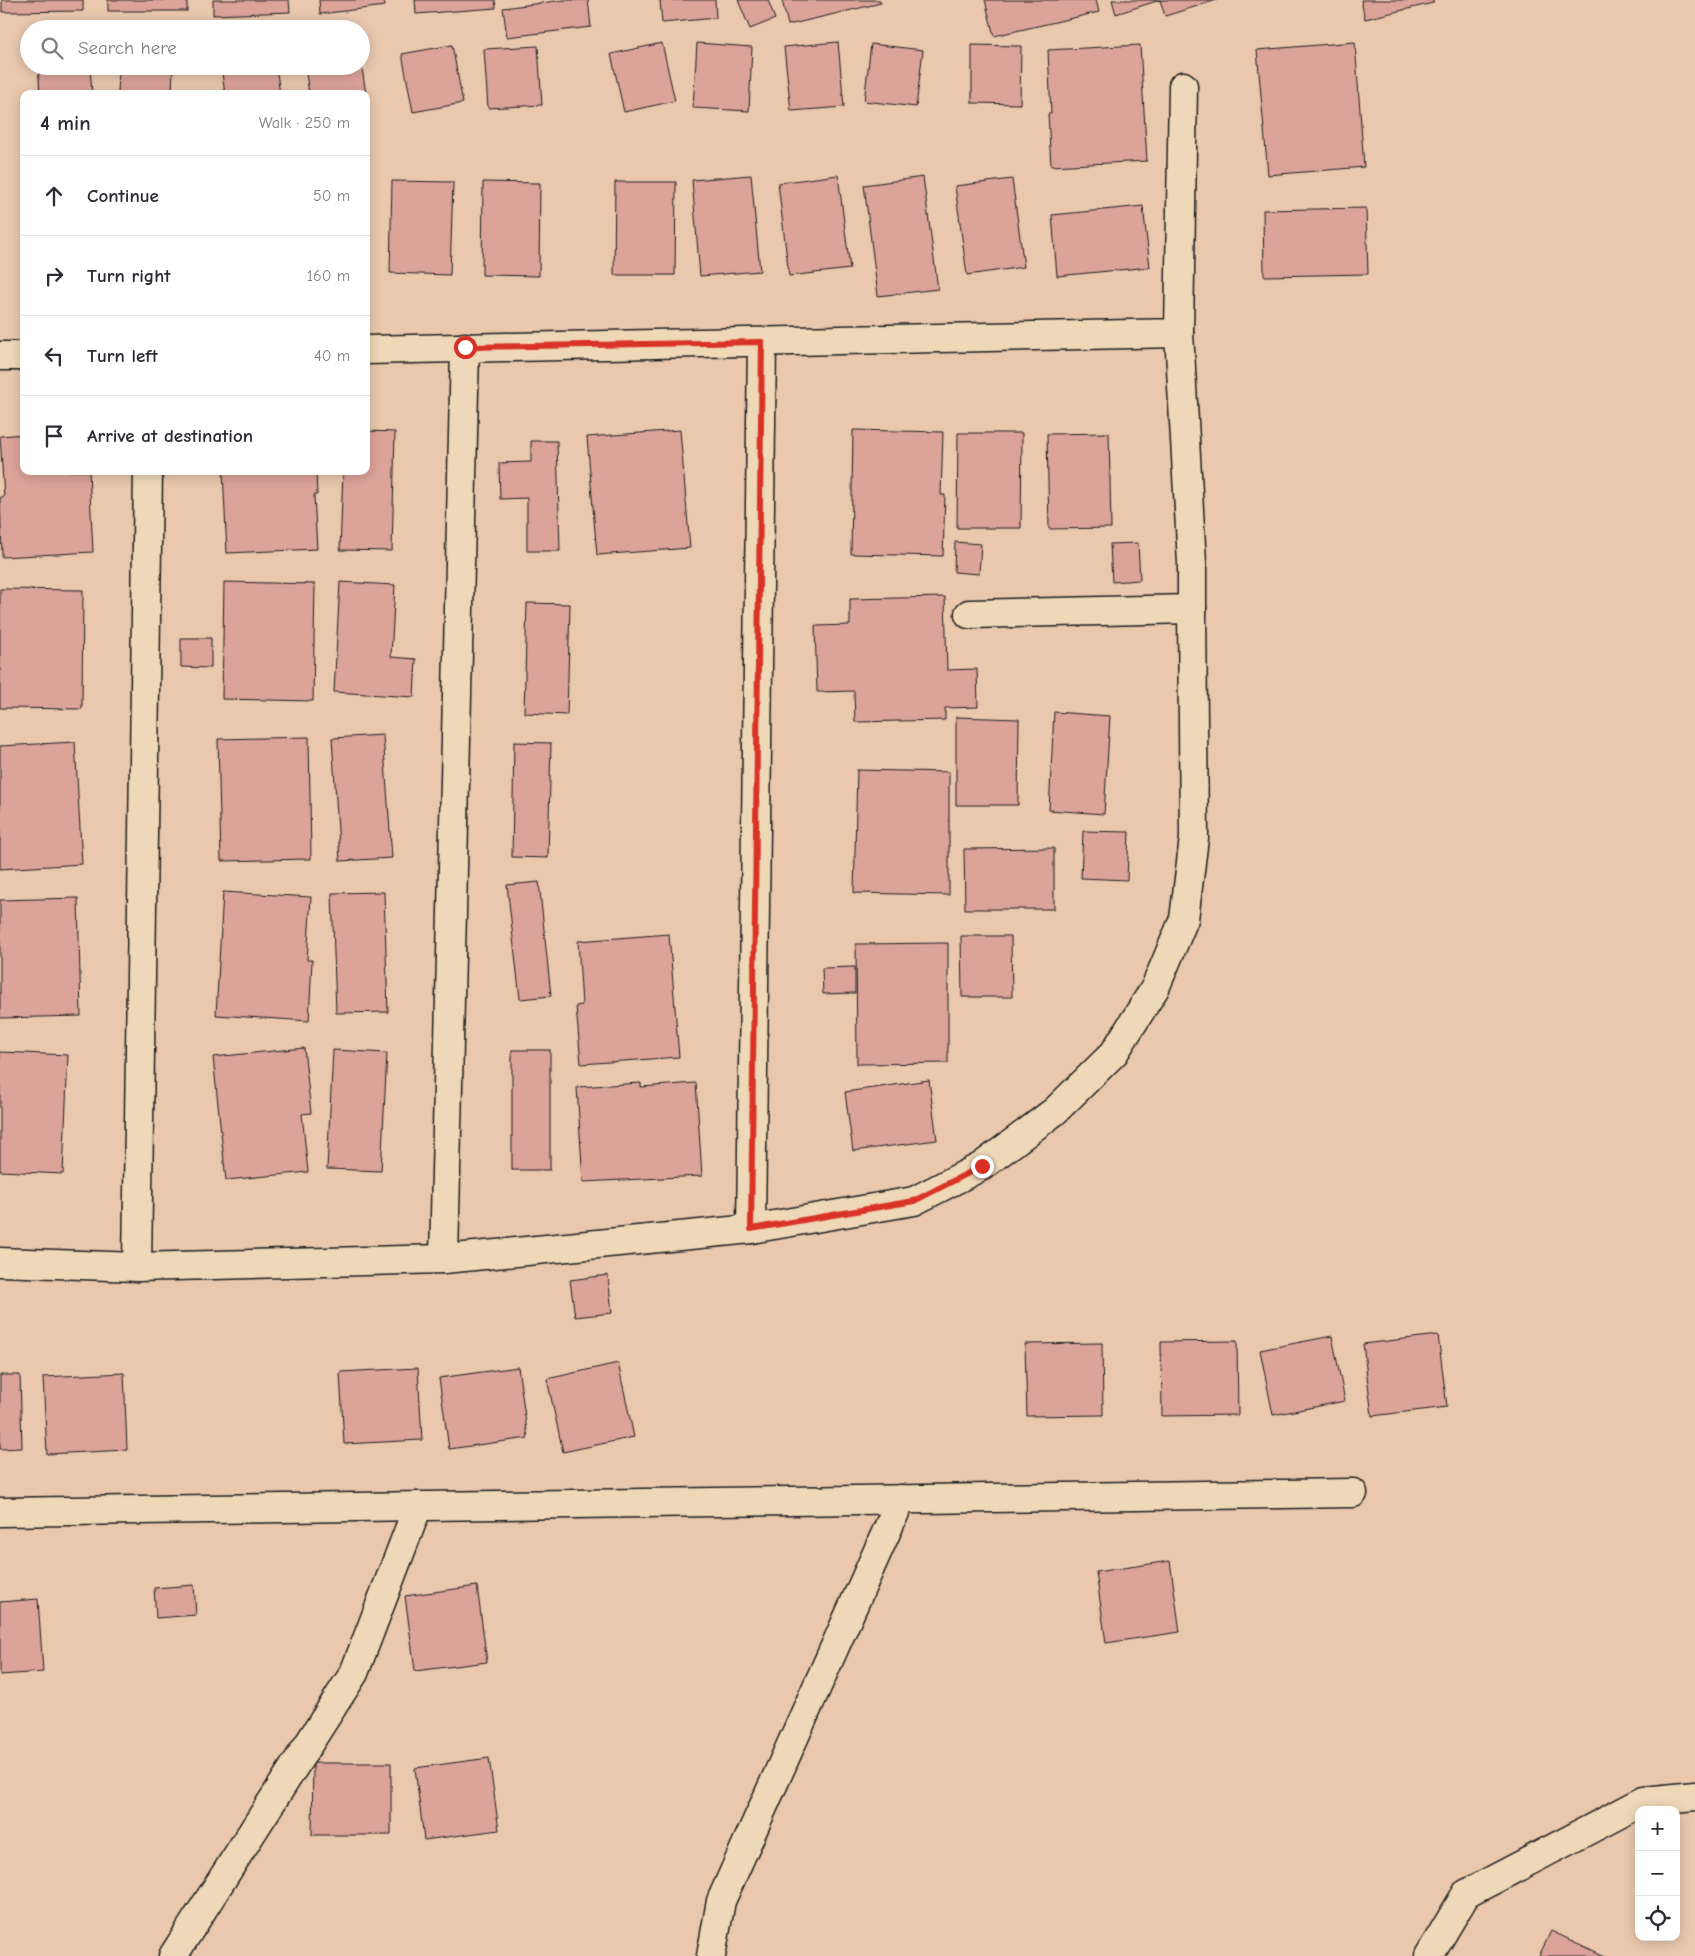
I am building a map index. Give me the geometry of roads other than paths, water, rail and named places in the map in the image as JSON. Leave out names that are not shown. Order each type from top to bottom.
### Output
[{"type":"street","points":[[0,1262],[137,1267],[444,1259],[751,1229],[914,1201],[982,1166],[1055,1111],[1114,1053],[1155,988],[1184,919],[1194,838],[1192,563],[1179,333],[1182,86]]},
{"type":"street","points":[[370,350],[1179,333]]},
{"type":"street","points":[[751,1229],[762,342]]},
{"type":"street","points":[[444,1259],[465,347]]},
{"type":"street","points":[[0,356],[20,356]]},
{"type":"street","points":[[137,1267],[148,475]]},
{"type":"street","points":[[969,614],[1192,609]]},
{"type":"street","points":[[0,1512],[1353,1493]]},
{"type":"street","points":[[711,1956],[721,1901],[901,1499]]},
{"type":"street","points":[[173,1956],[354,1674],[418,1506]]},
{"type":"street","points":[[1429,1956],[1466,1894],[1644,1801],[1695,1796]]}]
